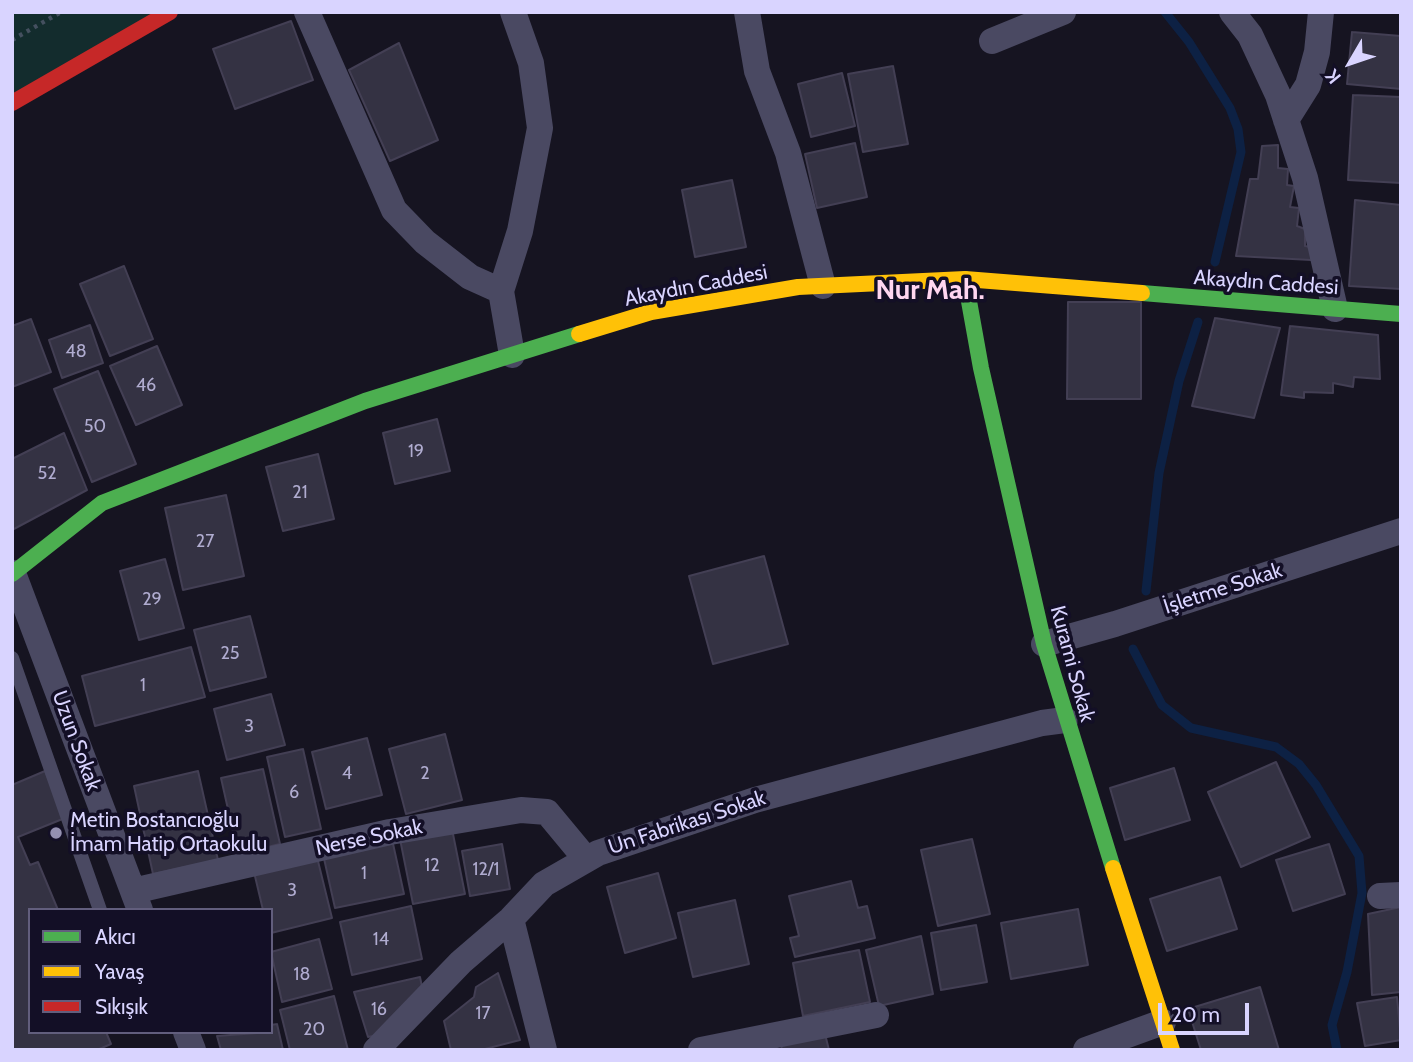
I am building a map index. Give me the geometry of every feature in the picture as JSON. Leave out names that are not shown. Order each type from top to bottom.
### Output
[{"type":"street","points":[[12,103],[170,12]]},
{"type":"street","points":[[307,12],[394,210],[425,242],[470,276],[501,291]]},
{"type":"street","points":[[512,355],[501,291],[520,231],[540,128],[531,63],[513,12]]},
{"type":"street","points":[[747,12],[757,71],[788,153],[823,286]]},
{"type":"street","points":[[992,41],[1063,12]]},
{"type":"street","points":[[1232,12],[1250,35],[1278,95],[1305,178],[1335,309]]},
{"type":"street","points":[[1286,120],[1308,85],[1317,52],[1321,12]]},
{"type":"street","name":"Akaydın Caddesi","points":[[13,573],[102,503],[365,401],[651,312],[823,286],[965,279],[1401,314]]},
{"type":"street","name":"Kurami Sokak","points":[[965,279],[981,368],[1044,644],[1065,720],[1172,1050]]},
{"type":"street","name":"İşletme Sokak","points":[[1044,644],[1115,624],[1401,531]]},
{"type":"street","name":"Uzun Sokak","points":[[13,573],[136,900]]},
{"type":"street","name":"Un Fabrikası Sokak","points":[[376,1050],[461,962],[511,919],[544,884],[598,853],[755,800],[1042,723],[1065,720]]},
{"type":"street","name":"Nerse Sokak","points":[[136,900],[390,832],[521,810],[547,812],[586,859]]},
{"type":"street","points":[[511,919],[544,1050]]},
{"type":"street","points":[[701,1050],[876,1015]]},
{"type":"street","points":[[1086,1050],[1163,1022]]},
{"type":"lane","points":[[12,658],[99,908]]},
{"type":"path","points":[[12,40],[61,12]]},
{"type":"green space","points":[[12,12],[170,12],[12,103]]},
{"type":"building","points":[[291,21],[313,80],[235,109],[213,49]]},
{"type":"building","points":[[1352,32],[1401,36],[1401,89],[1347,84]]},
{"type":"building","points":[[399,43],[438,140],[390,161],[349,70]]},
{"type":"building","points":[[893,66],[908,144],[863,152],[848,74]]},
{"type":"building","points":[[842,73],[855,126],[811,137],[798,84]]},
{"type":"building","points":[[1353,95],[1401,97],[1401,183],[1348,180]]},
{"type":"building","points":[[855,143],[867,197],[817,208],[805,154]]},
{"type":"building","points":[[1278,145],[1278,168],[1288,169],[1287,185],[1294,186],[1290,207],[1299,208],[1297,226],[1305,229],[1305,246],[1311,247],[1311,260],[1236,256],[1250,179],[1258,179],[1262,146]]},
{"type":"building","points":[[732,180],[746,247],[695,257],[682,190]]},
{"type":"building","points":[[1355,200],[1401,205],[1401,289],[1349,286]]},
{"type":"building","points":[[124,266],[153,339],[110,356],[80,284]]},
{"type":"building","points":[[1068,302],[1141,302],[1141,399],[1067,399]]},
{"type":"building","points":[[1215,318],[1280,328],[1254,418],[1192,406]]},
{"type":"building","points":[[31,319],[51,372],[12,387],[12,326]]},
{"type":"building","points":[[90,325],[103,363],[62,378],[49,340]]},
{"type":"building","points":[[1290,326],[1378,335],[1380,379],[1354,377],[1353,387],[1333,383],[1333,393],[1304,392],[1304,398],[1281,395]]},
{"type":"building","points":[[157,346],[182,405],[136,425],[110,366]]},
{"type":"building","points":[[98,371],[136,464],[92,482],[54,389]]},
{"type":"building","points":[[437,419],[450,471],[395,484],[383,433]]},
{"type":"building","points":[[64,433],[87,490],[12,530],[12,459]]},
{"type":"building","points":[[318,454],[334,519],[283,531],[266,467]]},
{"type":"building","points":[[226,495],[244,576],[183,590],[165,508]]},
{"type":"building","points":[[764,556],[788,644],[713,664],[689,576]]},
{"type":"building","points":[[165,559],[184,628],[139,640],[120,571]]},
{"type":"building","points":[[250,616],[266,677],[210,691],[194,630]]},
{"type":"building","points":[[191,647],[205,697],[95,726],[82,676]]},
{"type":"building","points":[[271,694],[285,745],[227,760],[214,709]]},
{"type":"building","points":[[445,734],[462,800],[406,814],[389,749]]},
{"type":"building","points":[[367,738],[382,795],[326,809],[312,752]]},
{"type":"building","points":[[303,749],[321,829],[285,837],[267,757]]},
{"type":"building","points":[[1276,762],[1310,837],[1241,867],[1208,792]]},
{"type":"building","points":[[1174,768],[1190,820],[1125,840],[1110,788]]},
{"type":"building","points":[[263,769],[280,844],[238,854],[221,778]]},
{"type":"building","points":[[45,771],[65,818],[18,837],[30,865],[38,862],[57,908],[28,908],[28,1034],[107,1034],[111,1044],[97,1050],[12,1050],[12,785]]},
{"type":"building","points":[[198,771],[218,860],[153,874],[134,786]]},
{"type":"building","points":[[452,829],[465,894],[413,904],[400,839]]},
{"type":"building","points":[[392,839],[404,894],[335,908],[323,854]]},
{"type":"building","points":[[972,839],[990,914],[938,926],[921,850]]},
{"type":"building","points":[[502,844],[510,889],[470,896],[462,851]]},
{"type":"building","points":[[1329,844],[1345,894],[1293,911],[1276,860]]},
{"type":"building","points":[[317,857],[332,918],[273,933],[273,908],[263,908],[254,872]]},
{"type":"building","points":[[658,873],[676,938],[625,953],[607,887]]},
{"type":"building","points":[[1220,877],[1237,929],[1167,951],[1150,899]]},
{"type":"building","points":[[851,881],[858,908],[867,906],[875,938],[795,957],[790,938],[799,936],[789,896]]},
{"type":"building","points":[[735,900],[749,964],[693,977],[678,913]]},
{"type":"building","points":[[411,906],[422,959],[352,975],[340,922]]},
{"type":"building","points":[[1401,907],[1401,992],[1372,995],[1368,914]]},
{"type":"building","points":[[1078,909],[1088,965],[1011,979],[1001,923]]},
{"type":"building","points":[[976,925],[987,982],[941,990],[931,933]]},
{"type":"building","points":[[921,936],[933,994],[879,1006],[866,950]]},
{"type":"building","points":[[319,939],[332,989],[282,1002],[273,951]]},
{"type":"building","points":[[859,950],[870,1002],[803,1016],[793,963]]},
{"type":"building","points":[[498,973],[520,1040],[481,1050],[451,1050],[444,1021],[474,997],[476,987]]},
{"type":"building","points":[[420,977],[422,987],[382,1034],[368,1037],[354,992]]},
{"type":"building","points":[[1260,987],[1279,1050],[1201,1050],[1188,1009]]},
{"type":"building","points":[[334,996],[348,1050],[290,1050],[280,1010]]},
{"type":"building","points":[[1397,997],[1401,1040],[1365,1046],[1357,1003]]},
{"type":"building","points":[[277,1024],[283,1050],[221,1050],[217,1036],[273,1034],[273,1025]]},
{"type":"building","points":[[825,1034],[829,1050],[782,1050],[781,1044]]},
{"type":"waterway","points":[[1165,12],[1189,42],[1230,108],[1238,129],[1241,152],[1215,262]]},
{"type":"waterway","points":[[1146,591],[1159,473],[1179,381],[1198,322]]},
{"type":"waterway","points":[[1133,649],[1162,705],[1191,728],[1276,747],[1299,764],[1316,785],[1359,856],[1362,893],[1347,972],[1332,1025],[1337,1050]]},
{"type":"traffic: fast","points":[[965,279],[981,368],[1044,644],[1113,868]]},
{"type":"traffic: fast","points":[[1142,293],[1401,314]]},
{"type":"traffic: fast","points":[[12,574],[102,503],[365,401],[579,334]]},
{"type":"traffic: slow","points":[[579,334],[651,312],[798,287],[965,279],[1142,293]]},
{"type":"traffic: slow","points":[[1113,868],[1172,1050]]},
{"type":"traffic: jam","points":[[12,103],[170,12]]},
{"type":"place","name":"Metin Bostancıoğlu İmam Hatip Ortaokulu","points":[[56,833]]},
{"type":"district","name":"Nur Mah.","points":[[930,291]]}]
